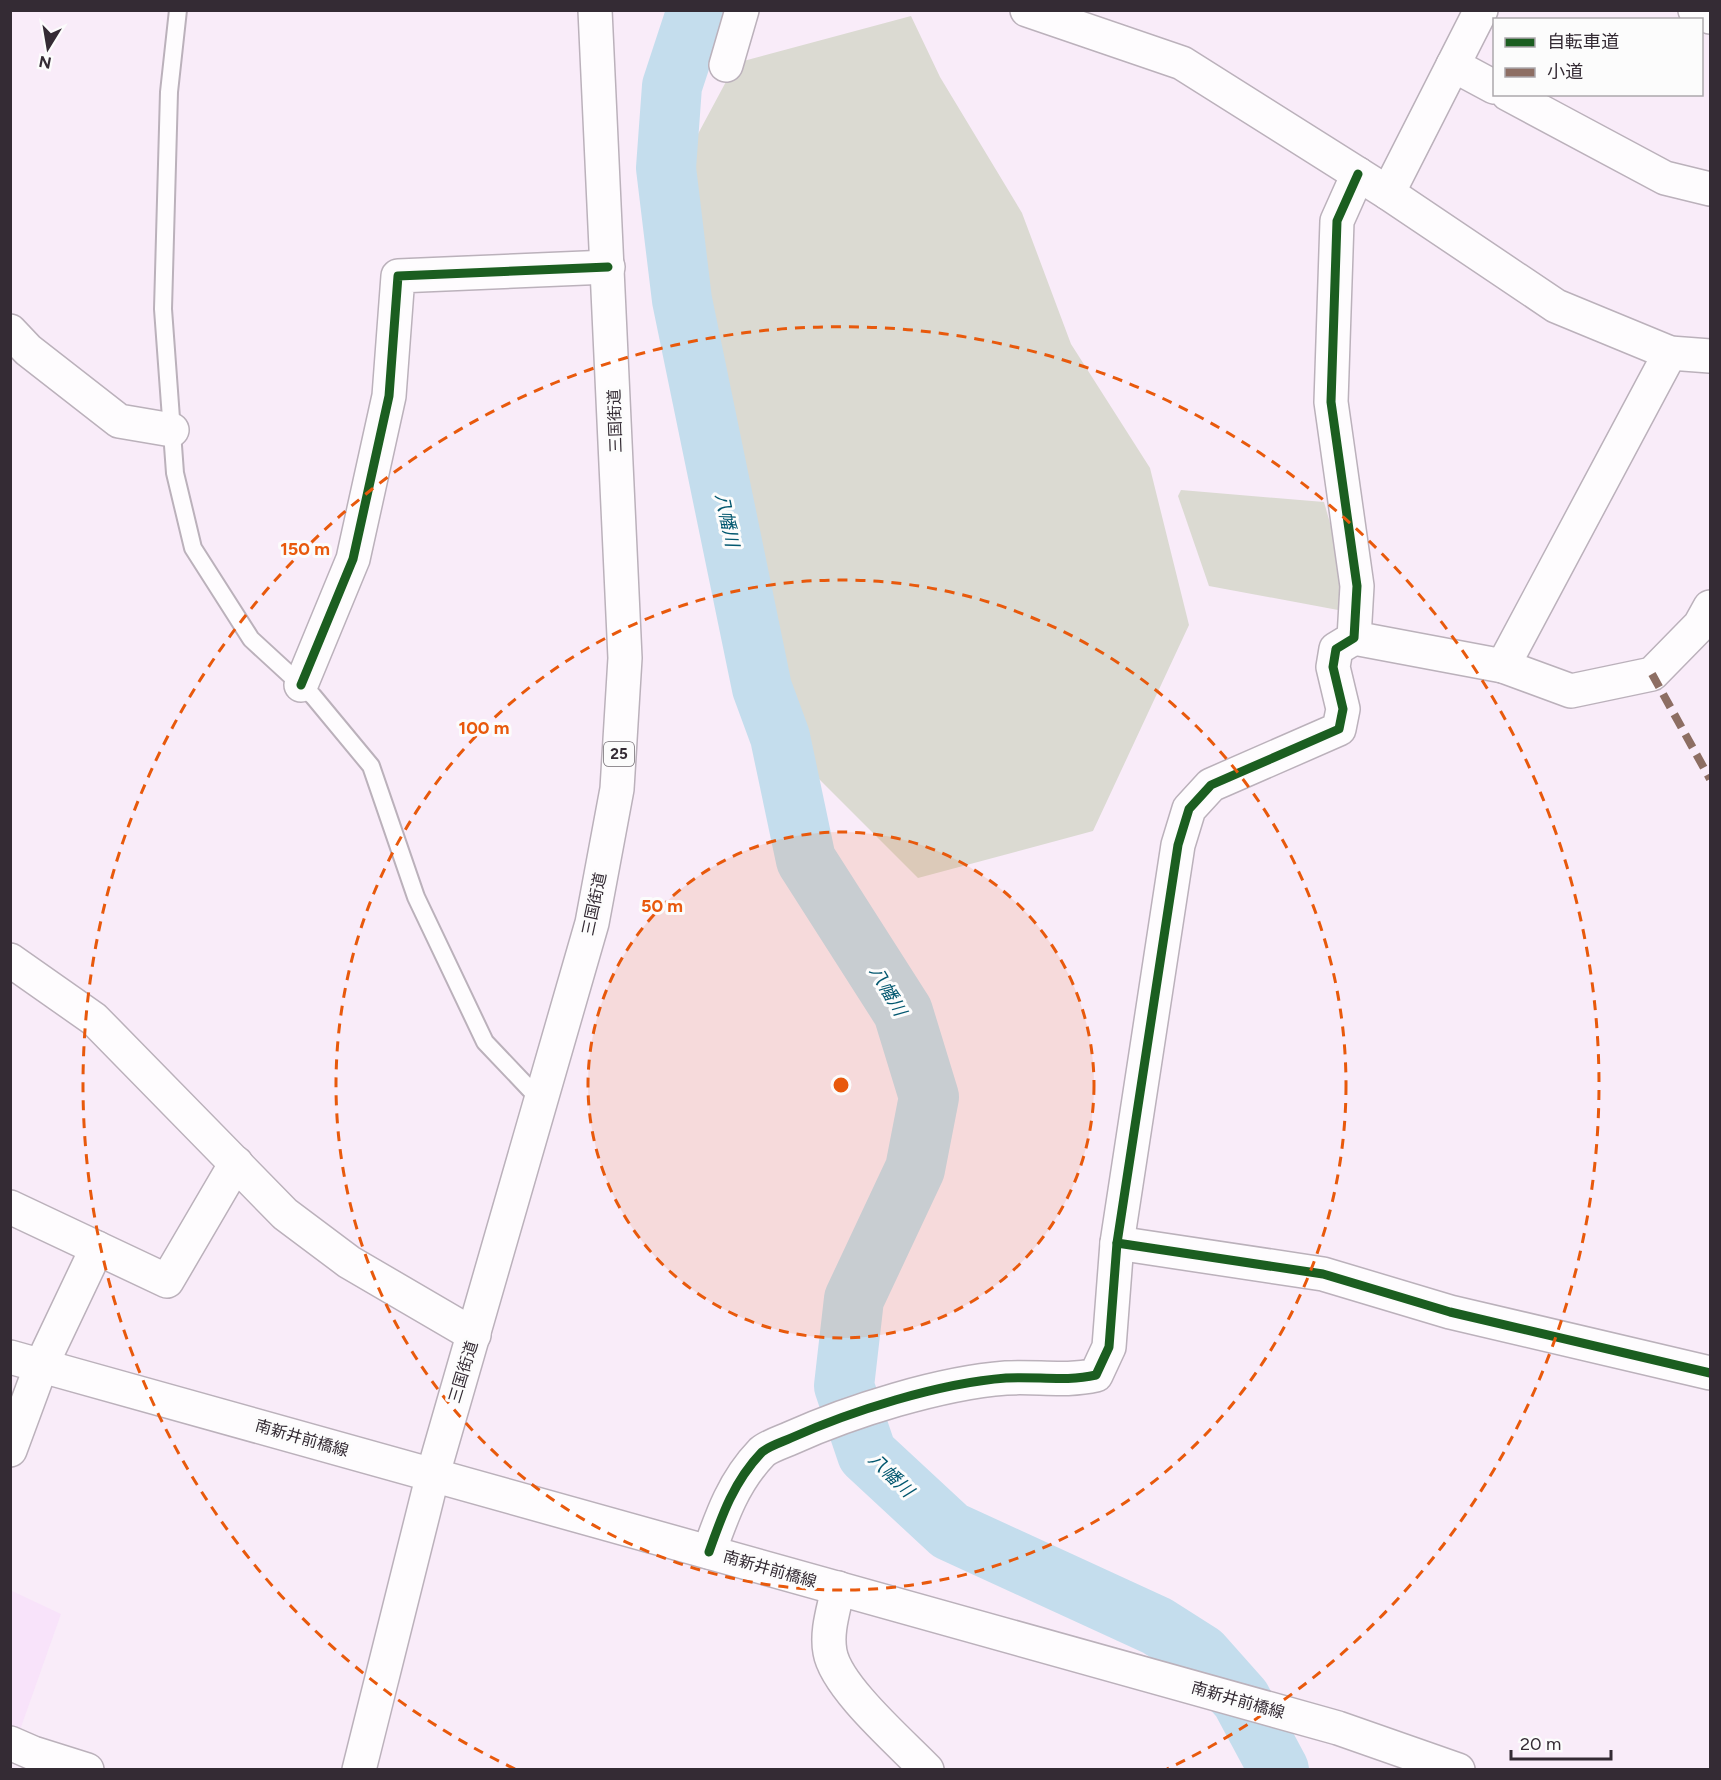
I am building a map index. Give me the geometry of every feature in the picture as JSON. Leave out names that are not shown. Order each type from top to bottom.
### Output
[{"type":"street","name":"三国街道","points":[[359,1770],[433,1474],[592,923],[617,789],[625,658],[595,10]]},
{"type":"street","points":[[726,65],[742,10]]},
{"type":"street","points":[[1027,10],[1182,63],[1388,193],[1556,306],[1670,353],[1710,356]]},
{"type":"street","points":[[1388,193],[1481,10]]},
{"type":"street","points":[[1695,10],[1710,17]]},
{"type":"street","points":[[1453,65],[1493,86]]},
{"type":"street","points":[[1512,96],[1665,178],[1710,189]]},
{"type":"street","points":[[1354,638],[1357,585],[1331,402],[1337,221],[1358,174]]},
{"type":"street","points":[[302,685],[353,560],[389,396],[398,276],[608,267]]},
{"type":"street","points":[[10,332],[28,350],[119,421],[172,430]]},
{"type":"street","points":[[1503,666],[1670,353]]},
{"type":"street","points":[[709,1552],[727,1500],[763,1451],[812,1429],[889,1403],[967,1383],[1006,1378],[1077,1379],[1096,1375],[1109,1347],[1117,1243],[1178,846],[1190,810],[1211,784],[1339,729],[1343,708],[1333,667],[1336,649],[1354,638],[1503,666],[1571,691],[1652,674],[1700,626],[1710,607]]},
{"type":"street","points":[[10,960],[94,1019],[285,1214],[349,1262],[474,1335]]},
{"type":"street","points":[[10,1207],[167,1281],[236,1163]]},
{"type":"street","points":[[1117,1243],[1323,1274],[1450,1312],[1710,1373]]},
{"type":"street","points":[[10,1450],[41,1366],[97,1248]]},
{"type":"street","name":"南新井前橋線","points":[[10,1357],[1338,1728],[1458,1770]]},
{"type":"street","points":[[838,1588],[830,1629],[830,1654],[844,1684],[927,1770]]},
{"type":"street","points":[[18,1754],[87,1770]]},
{"type":"lane","points":[[178,10],[169,92],[163,309],[175,473],[194,548],[250,639],[302,685],[371,766],[416,897],[485,1042],[541,1101]]},
{"type":"shaded area","points":[[911,16],[940,77],[1022,213],[1071,344],[1150,468],[1189,625],[1093,831],[918,878],[804,764],[755,595],[739,431],[654,216],[736,63]]},
{"type":"shaded area","points":[[1181,490],[1324,502],[1345,576],[1338,610],[1209,586],[1178,496]]},
{"type":"shaded area","points":[[10,1590],[61,1614],[20,1730],[11,1728]]},
{"type":"waterway","name":"八幡川","points":[[697,10],[672,86],[666,168],[682,300],[762,688],[780,737],[806,860],[903,1012],[929,1097],[915,1169],[854,1299],[844,1386],[867,1454],[950,1531],[1157,1626],[1201,1654],[1241,1699],[1279,1770]]},
{"type":"marked path","points":[[1652,674],[1710,779]]},
{"type":"cycle path","points":[[709,1552],[736,1487],[752,1463],[762,1452],[772,1446],[868,1408],[925,1392],[1006,1378],[1074,1378],[1096,1375],[1109,1347],[1117,1243],[1178,845],[1189,809],[1211,785],[1339,729],[1343,709],[1333,667],[1336,649],[1354,638],[1357,586],[1331,402],[1337,221],[1358,174]]},
{"type":"cycle path","points":[[301,685],[353,559],[389,396],[398,276],[608,267]]},
{"type":"cycle path","points":[[1117,1243],[1323,1274],[1450,1312],[1710,1373]]}]
